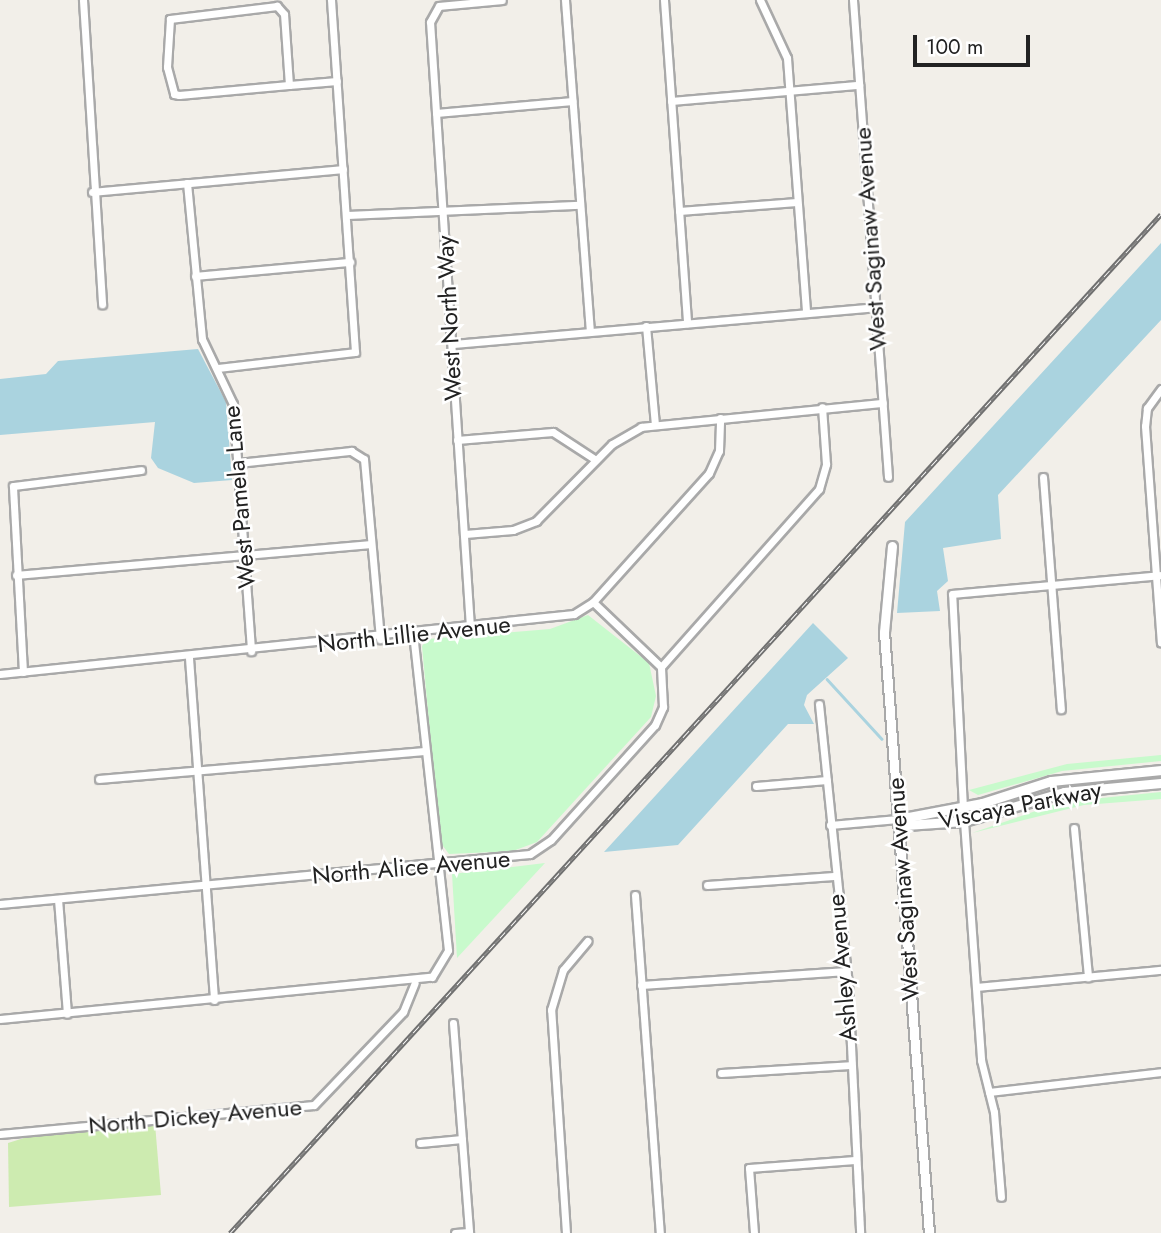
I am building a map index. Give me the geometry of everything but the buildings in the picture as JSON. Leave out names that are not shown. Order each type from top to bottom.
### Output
[{"type":"street","points":[[83,0],[92,192],[102,304]]},
{"type":"street","points":[[220,0],[225,10]]},
{"type":"street","points":[[225,10],[229,0]]},
{"type":"street","points":[[217,369],[355,352],[331,0]]},
{"type":"street","name":"West North Way","points":[[470,627],[457,440],[454,344],[436,113],[433,9],[502,0]]},
{"type":"street","points":[[565,0],[590,331]]},
{"type":"street","points":[[664,0],[687,323]]},
{"type":"street","points":[[760,0],[765,21],[785,48],[806,312]]},
{"type":"street","name":"West Saginaw Avenue","points":[[853,0],[888,477]]},
{"type":"street","points":[[289,85],[281,8],[225,10],[170,19],[167,67],[174,94],[289,85],[337,81]]},
{"type":"street","points":[[671,101],[859,85]]},
{"type":"street","points":[[436,113],[572,101]]},
{"type":"street","points":[[92,192],[343,169]]},
{"type":"street","name":"West Pamela Lane","points":[[187,183],[202,339],[233,404],[251,652]]},
{"type":"street","points":[[679,211],[797,202]]},
{"type":"street","points":[[347,215],[443,209],[501,212],[580,205]]},
{"type":"street","points":[[195,276],[350,262]]},
{"type":"street","points":[[454,344],[874,307]]},
{"type":"street","points":[[646,326],[655,424]]},
{"type":"street","points":[[1161,389],[1145,417],[1161,642]]},
{"type":"street","points":[[464,534],[513,530],[536,521],[596,460],[628,432],[655,424],[883,403]]},
{"type":"street","points":[[593,602],[661,667],[819,489],[826,464],[822,407]]},
{"type":"street","name":"North Lillie Avenue","points":[[0,674],[251,652],[380,639],[414,632],[555,619],[593,602],[709,472],[719,451],[720,418]]},
{"type":"street","points":[[457,440],[554,432],[596,460]]},
{"type":"street","points":[[238,463],[360,454],[380,639]]},
{"type":"street","points":[[23,672],[13,486],[141,470]]},
{"type":"street","points":[[1043,477],[1061,709]]},
{"type":"street","points":[[16,575],[371,544]]},
{"type":"street","name":"West Saginaw Avenue","points":[[892,546],[884,617],[929,1233]]},
{"type":"street","points":[[963,808],[952,594],[1158,576]]},
{"type":"street","points":[[0,1019],[415,983],[432,977],[447,956],[440,865],[424,751],[414,632]]},
{"type":"street","points":[[189,658],[214,1000]]},
{"type":"street","name":"North Alice Avenue","points":[[0,904],[516,858],[551,840],[655,725],[666,692],[661,667]]},
{"type":"street","name":"Ashley Avenue","points":[[819,704],[847,971],[860,1233]]},
{"type":"street","points":[[99,779],[424,751]]},
{"type":"street","name":"Viscaya Parkway","points":[[898,819],[963,808],[1089,775],[1161,770]]},
{"type":"street","points":[[1043,797],[1086,783],[1089,775]]},
{"type":"street","points":[[756,786],[827,780]]},
{"type":"street","name":"Viscaya Parkway","points":[[898,819],[906,825],[964,821],[1043,797],[1161,783]]},
{"type":"street","points":[[830,825],[898,819]]},
{"type":"street","points":[[964,821],[976,987],[1001,1197]]},
{"type":"street","points":[[1074,828],[1088,977]]},
{"type":"street","points":[[707,885],[835,876]]},
{"type":"street","points":[[635,895],[660,1233]]},
{"type":"street","points":[[58,899],[67,1014]]},
{"type":"street","points":[[566,1233],[551,1010],[563,970],[587,941]]},
{"type":"street","points":[[976,987],[1161,970]]},
{"type":"street","points":[[642,985],[847,971]]},
{"type":"street","name":"North Dickey Avenue","points":[[0,1134],[314,1105],[403,1012],[415,983]]},
{"type":"street","points":[[453,1023],[469,1232],[455,1233]]},
{"type":"street","points":[[721,1073],[850,1065]]},
{"type":"street","points":[[989,1092],[1161,1072]]},
{"type":"street","points":[[420,1143],[462,1139]]},
{"type":"street","points":[[754,1233],[748,1168],[855,1160]]},
{"type":"green space","points":[[588,615],[649,663],[656,696],[651,717],[537,842],[513,851],[449,854],[440,842],[422,646],[428,639],[550,629]]},
{"type":"green space","points":[[1161,755],[1161,761],[1062,771],[978,795],[969,790],[1067,764]]},
{"type":"green space","points":[[1161,792],[1161,799],[1084,805],[972,833],[1062,802]]},
{"type":"green space","points":[[545,863],[457,958],[452,874]]},
{"type":"green space","points":[[155,1124],[161,1195],[9,1207],[8,1143],[37,1134]]},
{"type":"water","points":[[1161,243],[1161,320],[998,495],[1001,539],[943,548],[948,581],[937,591],[940,611],[897,613],[905,522]]},
{"type":"water","points":[[198,349],[226,402],[232,480],[194,483],[158,468],[151,458],[155,422],[0,435],[0,379],[46,374],[58,361]]},
{"type":"water","points":[[813,623],[848,658],[807,695],[804,705],[814,724],[788,724],[678,845],[604,852]]},
{"type":"waterway","points":[[827,679],[882,739]]},
{"type":"railway","points":[[230,1233],[1161,214]]}]
